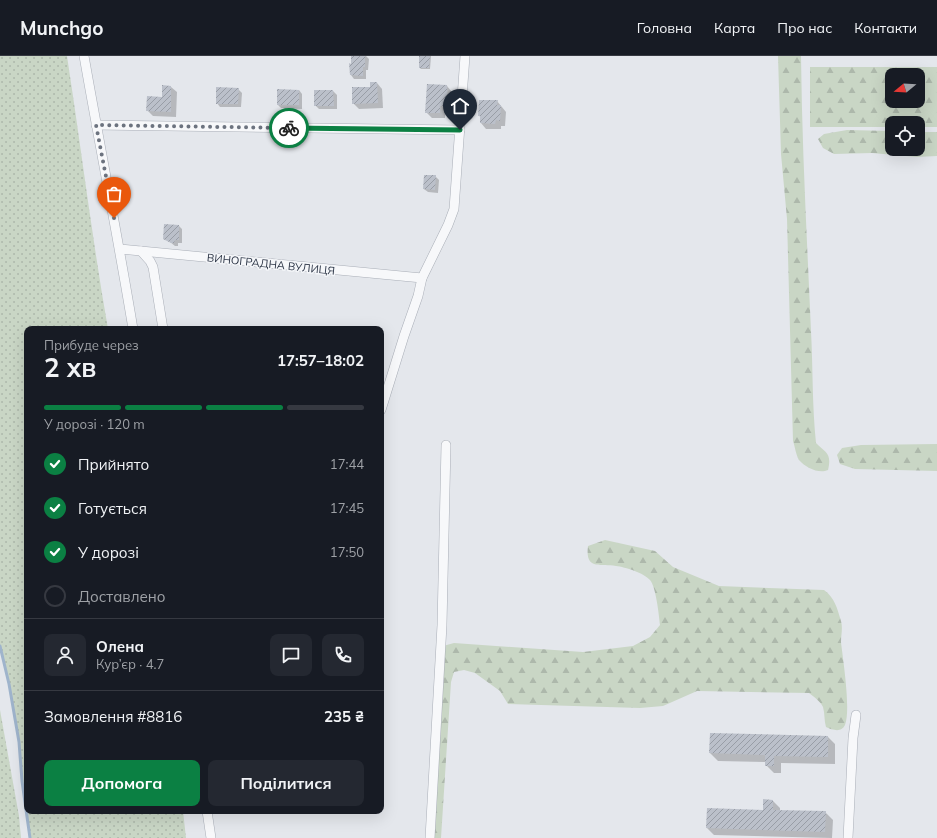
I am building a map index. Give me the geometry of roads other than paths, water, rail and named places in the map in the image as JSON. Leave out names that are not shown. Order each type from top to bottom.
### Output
[{"type":"street","points":[[84,56],[120,249],[133,326]]},
{"type":"street","points":[[384,400],[418,296],[422,278],[448,225],[454,209],[465,56]]},
{"type":"street","points":[[96,125],[460,130]]},
{"type":"street","name":"ВИНОГРАДНА ВУЛИЦЯ","points":[[120,249],[422,278]]},
{"type":"street","points":[[141,251],[153,267],[163,326]]},
{"type":"street","points":[[430,838],[442,625],[446,445]]},
{"type":"street","points":[[848,838],[853,738],[856,715]]},
{"type":"street","points":[[207,814],[211,838]]},
{"type":"waterway","points":[[0,646],[9,684],[19,742],[24,795]]},
{"type":"waterway","points":[[27,814],[30,838]]}]
